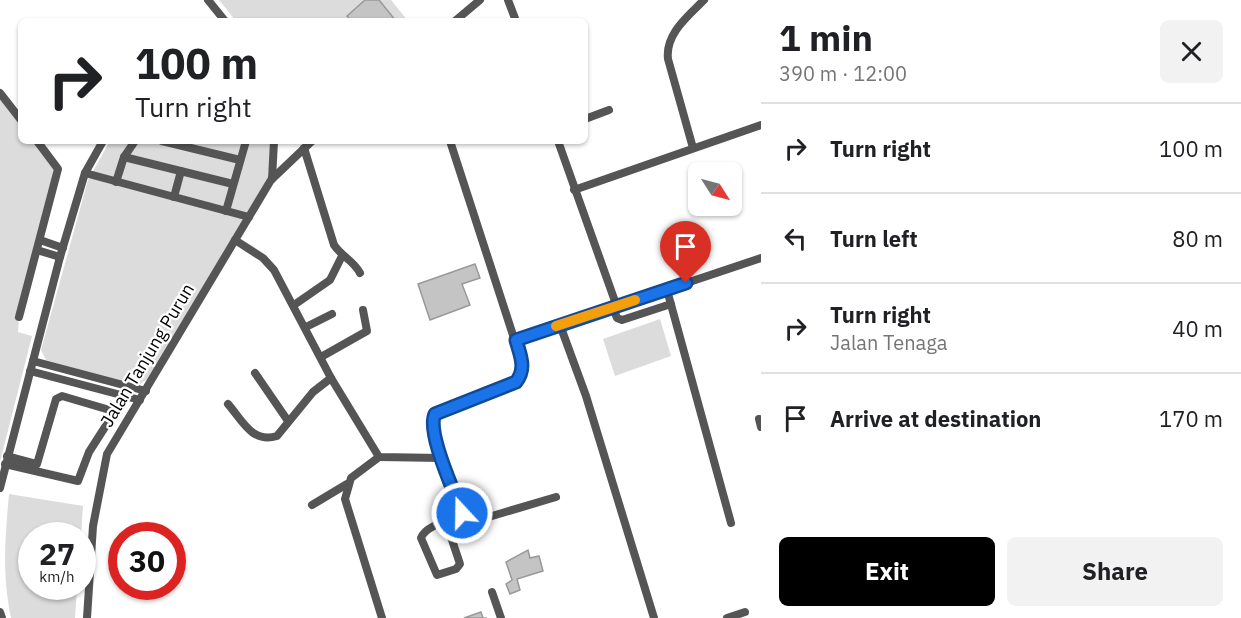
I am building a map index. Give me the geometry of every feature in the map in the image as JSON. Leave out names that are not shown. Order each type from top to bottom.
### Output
[{"type":"street","points":[[208,0],[223,18]]},
{"type":"street","points":[[459,18],[480,0]]},
{"type":"street","points":[[508,0],[515,18]]},
{"type":"street","points":[[693,148],[668,60],[667,46],[682,21],[704,0]]},
{"type":"street","points":[[0,93],[18,116]]},
{"type":"street","points":[[588,118],[609,110]]},
{"type":"street","points":[[574,190],[761,125]]},
{"type":"street","points":[[19,317],[58,169],[40,144]]},
{"type":"street","points":[[0,488],[60,257],[85,173],[101,144]]},
{"type":"street","points":[[116,182],[124,157],[133,144]]},
{"type":"street","points":[[174,144],[240,160]]},
{"type":"street","points":[[226,211],[245,144]]},
{"type":"street","points":[[272,180],[274,144]]},
{"type":"street","name":"Jalan Tanjung Purun","points":[[87,618],[93,526],[107,454],[272,180],[309,144]]},
{"type":"street","points":[[451,144],[523,366],[522,373],[516,382],[435,414],[433,420],[442,458],[463,515],[467,520],[477,522],[556,497]]},
{"type":"street","points":[[559,144],[617,318],[622,320],[671,304]]},
{"type":"street","points":[[304,148],[334,245],[342,256],[352,260],[360,273]]},
{"type":"street","points":[[124,157],[233,184]]},
{"type":"street","points":[[174,196],[181,171]]},
{"type":"street","points":[[85,173],[249,218]]},
{"type":"street","points":[[40,240],[63,248]]},
{"type":"street","points":[[235,240],[269,264],[306,327],[331,378],[379,457]]},
{"type":"street","points":[[37,250],[60,257]]},
{"type":"street","points":[[294,305],[330,280],[342,256]]},
{"type":"street","points":[[516,340],[761,258]]},
{"type":"street","points":[[667,290],[731,523]]},
{"type":"street","points":[[321,357],[367,331],[363,310]]},
{"type":"street","points":[[306,327],[332,314]]},
{"type":"street","points":[[560,325],[586,396],[654,618]]},
{"type":"street","points":[[33,361],[146,391]]},
{"type":"street","points":[[30,371],[140,400]]},
{"type":"street","points":[[255,373],[288,421]]},
{"type":"street","points":[[228,404],[254,436],[261,439],[277,436],[313,392],[331,378]]},
{"type":"street","points":[[6,460],[78,481],[89,453],[114,413],[113,411],[62,396],[56,399],[36,468]]},
{"type":"street","points":[[312,505],[347,484],[360,470],[379,457],[442,458]]},
{"type":"street","points":[[347,484],[347,506],[382,618]]},
{"type":"street","points":[[446,522],[460,564],[456,569],[437,575],[421,538],[427,530],[446,522],[463,515]]},
{"type":"street","points":[[492,592],[501,618]]},
{"type":"street","points":[[0,612],[2,618]]},
{"type":"street","points":[[727,618],[745,612]]},
{"type":"shaded area","points":[[219,0],[391,0],[406,18],[234,18]]},
{"type":"shaded area","points":[[0,93],[18,115],[18,144],[42,144],[49,153],[56,177],[19,317],[18,332],[32,336],[0,462]]},
{"type":"shaded area","points":[[108,144],[271,144],[268,179],[148,379],[140,384],[127,384],[46,360],[41,350],[88,180]]},
{"type":"shaded area","points":[[660,319],[671,356],[615,376],[603,339]]},
{"type":"shaded area","points":[[9,494],[83,506],[82,522],[18,522],[18,600],[76,600],[75,618],[11,618],[5,571]]},
{"type":"building","points":[[365,0],[379,0],[394,18],[349,18],[347,16]]},
{"type":"building","points":[[475,264],[480,278],[462,284],[470,305],[430,320],[418,284]]},
{"type":"building","points":[[528,550],[530,558],[539,556],[543,571],[517,579],[520,590],[510,594],[506,584],[512,580],[506,562]]},
{"type":"building","points":[[481,612],[483,618],[464,618]]},
{"type":"slow traffic","points":[[556,326],[635,300]]},
{"type":"route","points":[[462,513],[442,458],[433,420],[435,414],[516,382],[522,373],[523,366],[516,340],[686,283]]}]
